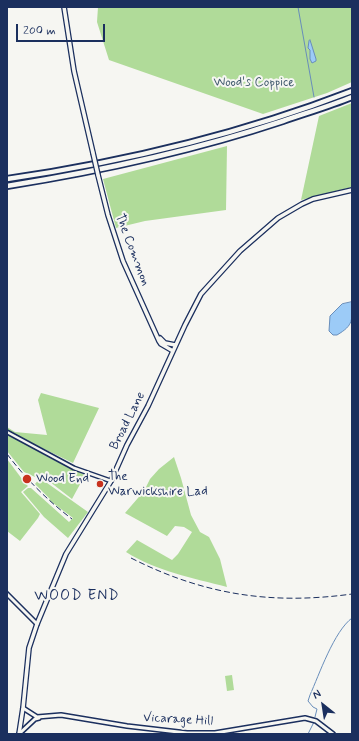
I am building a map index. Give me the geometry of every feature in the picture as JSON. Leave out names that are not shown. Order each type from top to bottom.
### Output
[{"type":"highway","points":[[7,179],[98,164],[196,142],[274,119],[352,91]]},
{"type":"highway","points":[[7,186],[85,173],[182,151],[253,130],[352,97]]},
{"type":"main road","name":"The Common","points":[[64,7],[74,71],[106,210],[131,279],[161,344],[173,351]]},
{"type":"main road","name":"Broad Lane","points":[[19,734],[27,660],[29,648],[37,624],[69,549],[110,481],[128,442],[148,406],[175,345],[201,294],[245,246],[278,218],[313,199],[352,190]]},
{"type":"main road","name":"The Common","points":[[155,330],[161,340],[165,343],[175,345]]},
{"type":"street","points":[[7,432],[74,468],[110,481]]},
{"type":"street","points":[[7,594],[37,624]]},
{"type":"street","points":[[23,708],[35,717],[41,717]]},
{"type":"street","name":"Vicarage Hill","points":[[41,717],[60,715],[127,726],[187,733],[208,733],[249,728],[305,718],[316,721],[333,734]]},
{"type":"street","points":[[19,734],[35,719],[41,717]]},
{"type":"green space","name":"Wood's Coppice","points":[[98,7],[352,7],[352,82],[327,93],[263,114],[109,60],[97,22]]},
{"type":"green space","points":[[352,103],[352,187],[301,200],[319,116]]},
{"type":"green space","points":[[227,146],[226,210],[145,221],[116,228],[103,179]]},
{"type":"green space","points":[[41,393],[99,408],[73,463],[7,431],[7,427],[15,432],[47,435],[38,400]]},
{"type":"green space","points":[[7,434],[50,458],[85,475],[72,499],[41,475],[35,477],[24,472],[7,451]]},
{"type":"green space","points":[[174,457],[191,515],[200,532],[209,537],[220,559],[227,587],[162,569],[138,559],[126,552],[137,540],[172,560],[178,554],[192,532],[184,527],[175,526],[167,536],[125,513],[144,491],[150,479],[159,469]]},
{"type":"green space","points":[[7,459],[28,486],[21,492],[40,514],[20,541],[7,531]]},
{"type":"green space","points":[[40,478],[88,512],[68,538],[44,517],[23,492],[28,488],[31,488],[69,522],[73,518],[49,500],[50,499],[35,484]]},
{"type":"green space","points":[[232,675],[234,690],[227,691],[225,676]]},
{"type":"water","points":[[310,40],[316,59],[316,61],[312,63],[310,59],[310,50],[308,48]]},
{"type":"water","points":[[352,302],[351,322],[343,331],[337,335],[333,335],[329,331],[330,316],[342,304]]},
{"type":"waterway","points":[[298,7],[314,97]]},
{"type":"waterway","points":[[315,717],[317,709],[308,701],[310,695],[333,643],[345,624],[352,618]]},
{"type":"waterway","points":[[308,734],[314,722]]},
{"type":"railway","points":[[7,454],[37,489],[72,519]]},
{"type":"railway","points":[[131,558],[158,571],[185,581],[212,589],[239,594],[294,598],[352,594]]},
{"type":"place","name":"Wood End","points":[[27,479]]},
{"type":"place","name":"The Warwickshire Lad","points":[[100,484]]},
{"type":"district","name":"WOOD END","points":[[77,597]]}]
